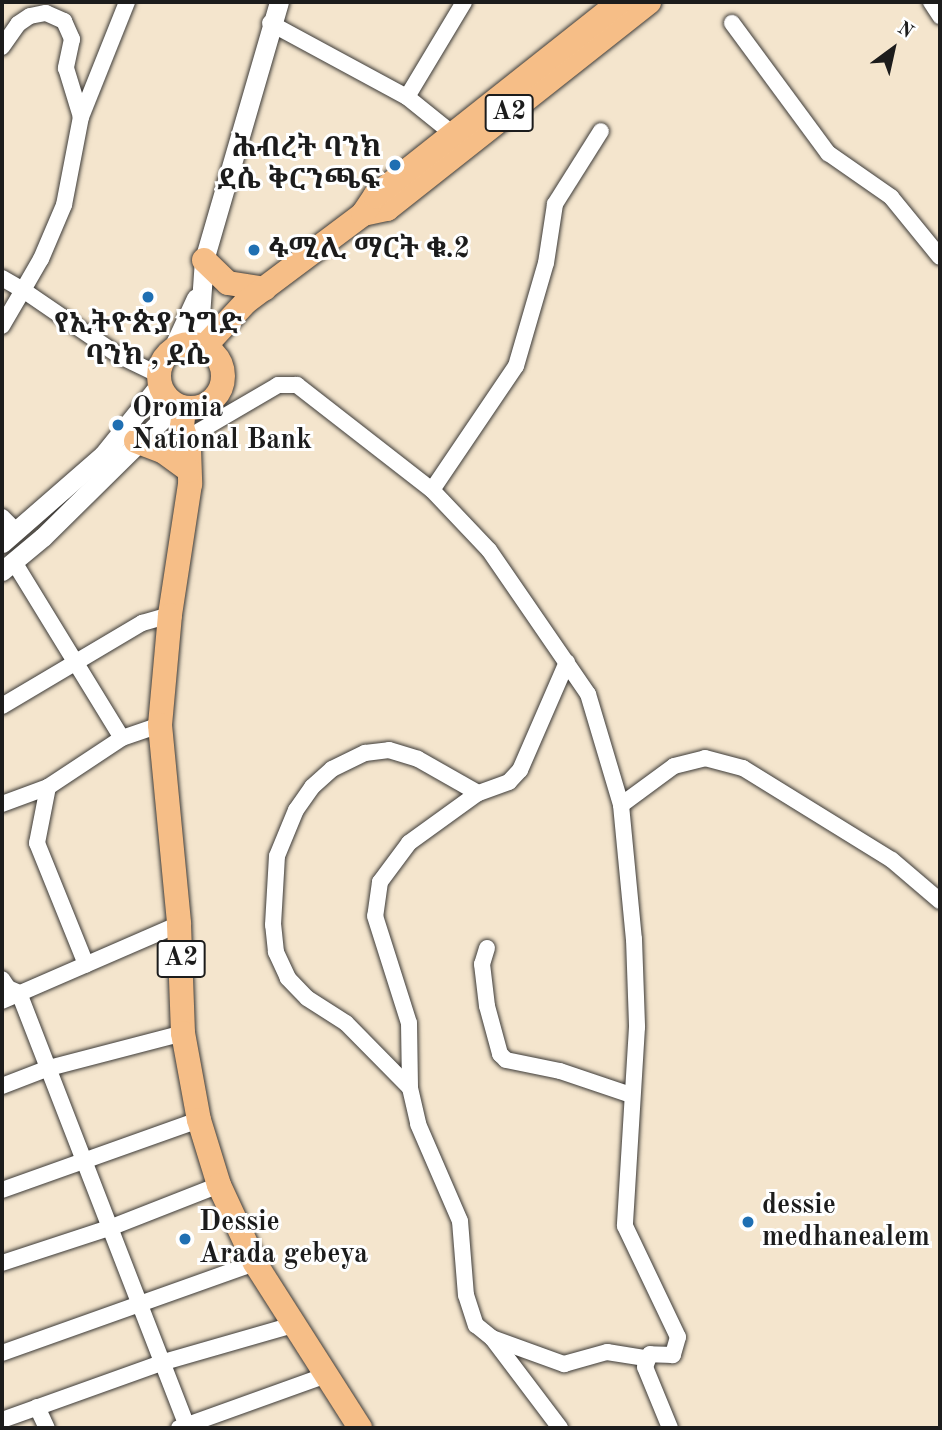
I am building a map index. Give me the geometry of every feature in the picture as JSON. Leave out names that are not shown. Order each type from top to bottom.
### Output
[{"type":"highway","name":"A2","points":[[201,346],[255,296],[363,214],[387,209],[419,173],[620,2]]},
{"type":"highway","name":"A2","points":[[460,140],[649,2]]},
{"type":"highway","points":[[204,260],[228,283],[255,296],[223,371],[219,393],[188,407],[159,379],[172,350],[201,346],[223,371]]},
{"type":"highway","name":"A2","points":[[188,407],[181,427],[191,451],[170,615],[160,725],[179,924],[183,1033],[199,1120],[219,1185],[255,1263],[360,1428]]},
{"type":"highway","points":[[136,441],[164,452],[191,451]]},
{"type":"street","points":[[2,326],[23,290],[64,205],[81,117],[127,2]]},
{"type":"street","points":[[201,346],[198,294],[204,260],[270,23],[279,2]]},
{"type":"street","points":[[407,97],[464,2]]},
{"type":"street","points":[[931,2],[940,16]]},
{"type":"street","points":[[2,47],[18,24],[30,16],[46,13],[64,21],[72,40],[66,68],[81,117]]},
{"type":"street","points":[[270,23],[407,97],[460,140]]},
{"type":"street","points":[[732,23],[828,153],[891,197],[940,257]]},
{"type":"street","points":[[432,490],[516,366],[546,263],[555,204],[601,131]]},
{"type":"street","points":[[2,278],[159,379],[103,455],[9,538],[2,517]]},
{"type":"street","points":[[172,350],[198,294]]},
{"type":"street","points":[[191,451],[278,385],[289,383],[322,403],[432,490],[489,550],[588,694],[621,805],[638,1027],[631,1095],[625,1226],[678,1337],[673,1355],[650,1354],[646,1358]]},
{"type":"street","points":[[122,738],[8,567],[136,441],[188,407]]},
{"type":"street","points":[[2,706],[142,623],[170,615]]},
{"type":"street","points":[[560,1428],[492,1338],[476,1325],[468,1311],[460,1221],[418,1124],[411,1088],[409,1023],[394,965],[381,937],[374,899],[392,862],[409,843],[478,793],[509,782],[520,770],[567,662]]},
{"type":"street","points":[[2,804],[48,787],[122,738],[160,725]]},
{"type":"street","points":[[411,1088],[346,1023],[307,999],[288,978],[276,952],[273,925],[277,856],[296,810],[312,787],[332,769],[365,753],[389,750],[418,759],[478,793]]},
{"type":"street","points":[[621,805],[674,766],[705,758],[743,768],[892,860],[940,901]]},
{"type":"street","points":[[48,787],[37,843],[86,964]]},
{"type":"street","points":[[2,1001],[179,924]]},
{"type":"street","points":[[487,948],[482,964],[485,992],[500,1054],[506,1060],[560,1071],[631,1095]]},
{"type":"street","points":[[2,979],[8,988],[19,993],[112,1227],[138,1304],[164,1362],[185,1427],[326,1375]]},
{"type":"street","points":[[2,1086],[49,1068],[183,1033]]},
{"type":"street","points":[[2,1190],[85,1163],[199,1120]]},
{"type":"street","points":[[2,1263],[112,1227],[219,1185]]},
{"type":"street","points":[[2,1353],[255,1263]]},
{"type":"street","points":[[2,1420],[164,1362],[293,1325]]},
{"type":"street","points":[[492,1338],[564,1364],[607,1352],[646,1358]]},
{"type":"street","points":[[646,1358],[650,1385],[670,1428]]},
{"type":"street","points":[[37,1407],[47,1428]]},
{"type":"place","name":"ሕብረት ባንክ ደሴ ቅርንጫፍ","points":[[395,165]]},
{"type":"place","name":"ፋሚሊ ማርት ቁ.2","points":[[254,250]]},
{"type":"place","name":"የኢትዮጵያ ንግድ ባንክ , ደሴ","points":[[148,297]]},
{"type":"place","name":"Oromia National Bank","points":[[118,425]]},
{"type":"place","name":"dessie medhanealem","points":[[748,1222]]},
{"type":"place","name":"Dessie Arada gebeya","points":[[185,1239]]}]
